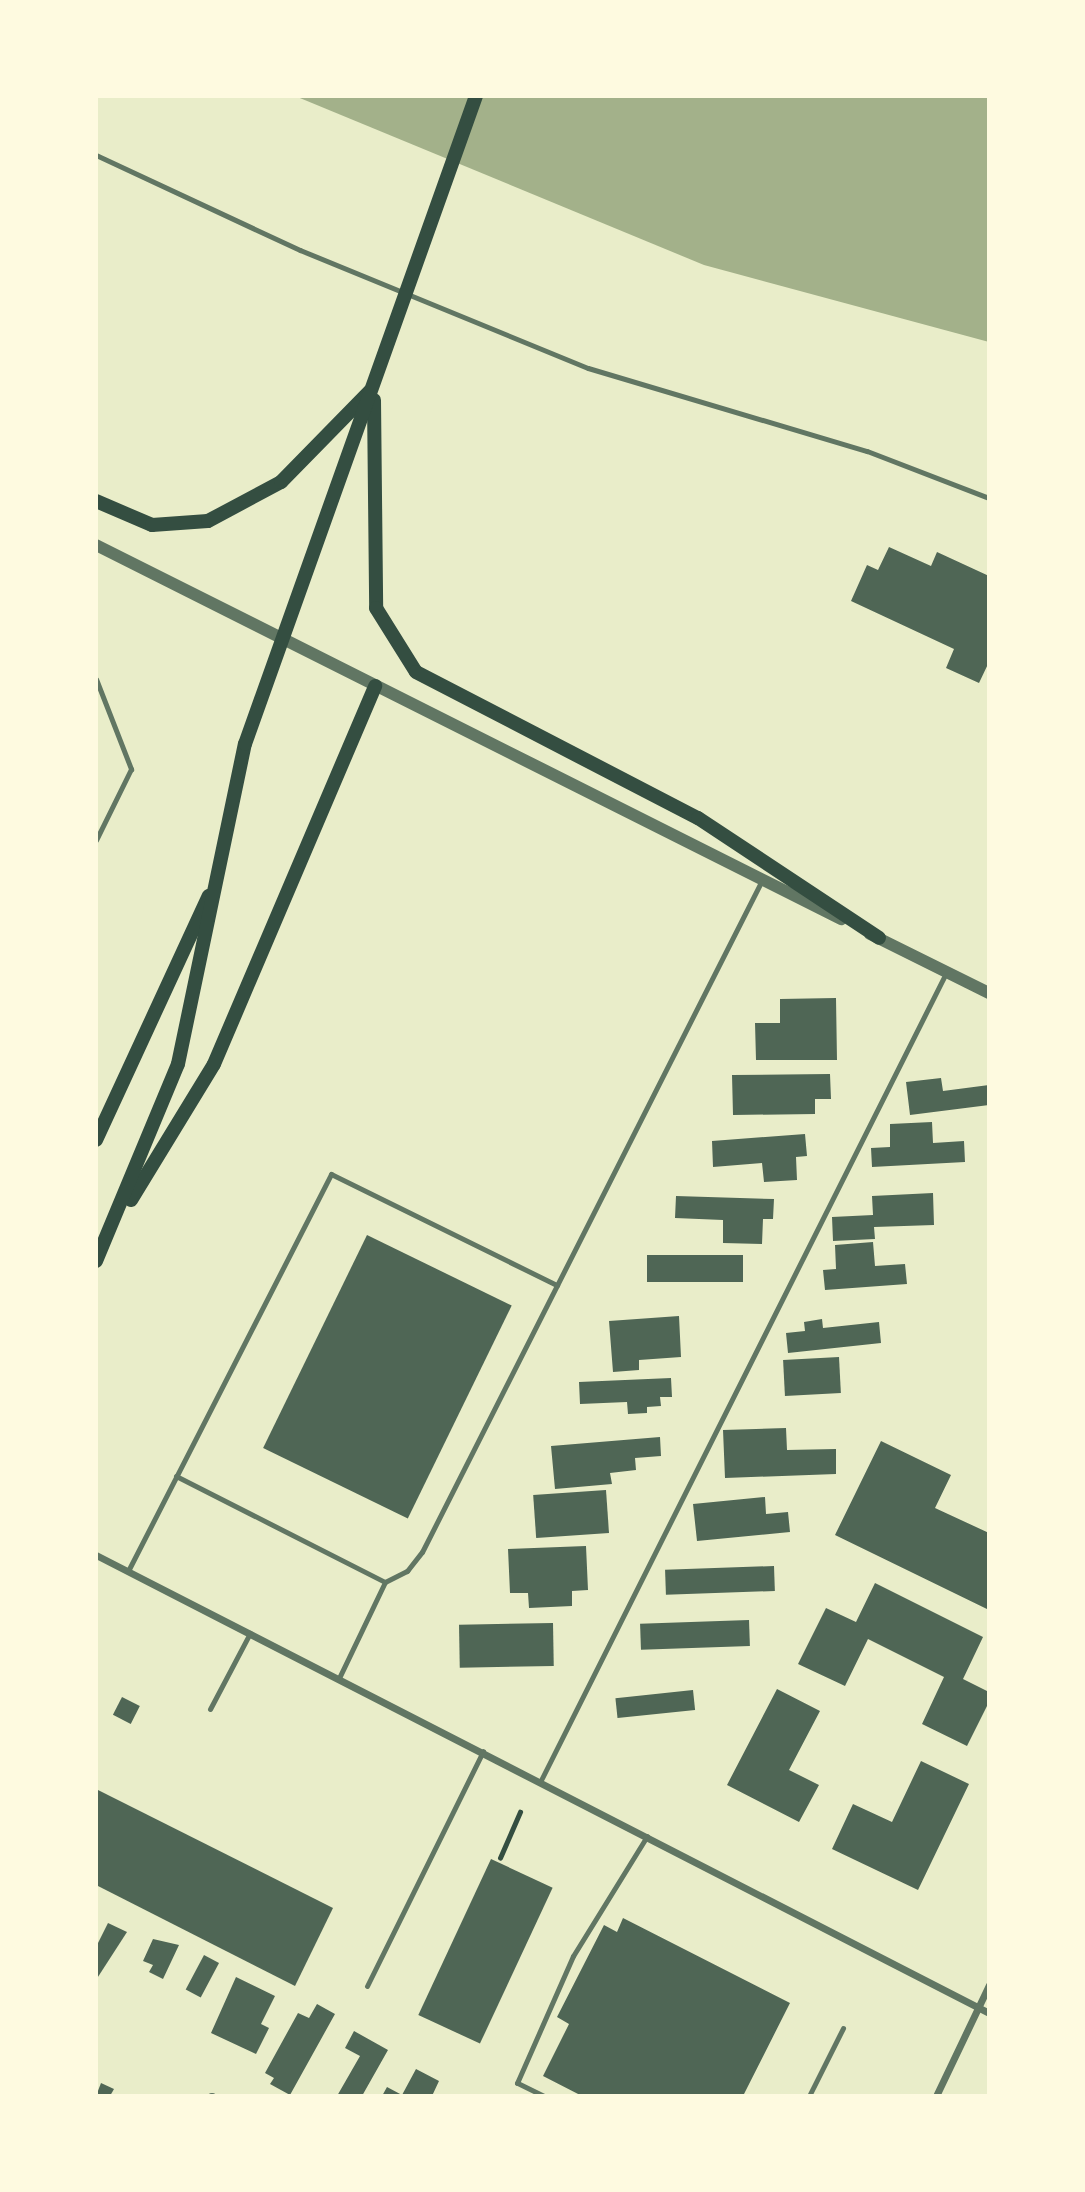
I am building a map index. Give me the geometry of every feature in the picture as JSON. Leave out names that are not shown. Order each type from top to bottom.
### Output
[{"type":"main road","points":[[111,1235],[178,1064],[245,744],[477,96]]},
{"type":"main road","points":[[96,500],[152,525],[208,522],[281,482],[374,388]]},
{"type":"main road","points":[[374,388],[376,608],[416,672],[698,818],[879,938]]},
{"type":"main road","points":[[96,1261],[214,1063],[375,686]]},
{"type":"main road","points":[[96,1140],[220,873]]},
{"type":"street","points":[[96,545],[989,993]]},
{"type":"street","points":[[96,1555],[541,1780],[989,2013]]},
{"type":"street","points":[[936,2096],[989,1985]]},
{"type":"lane","points":[[96,155],[300,250],[588,368],[867,451],[989,498]]},
{"type":"lane","points":[[96,679],[131,769],[96,839]]},
{"type":"lane","points":[[339,1678],[385,1582],[407,1571],[422,1552],[762,880]]},
{"type":"lane","points":[[541,1780],[946,972]]},
{"type":"lane","points":[[128,1571],[331,1174],[557,1285]]},
{"type":"lane","points":[[176,1476],[385,1582]]},
{"type":"lane","points":[[210,1709],[250,1633]]},
{"type":"lane","points":[[367,1986],[483,1751]]},
{"type":"lane","points":[[544,2096],[517,2083],[573,1956],[647,1836]]},
{"type":"lane","points":[[809,2096],[843,2028]]},
{"type":"path","points":[[500,1858],[520,1812]]},
{"type":"shaded area","points":[[295,96],[989,96],[989,342],[704,265]]},
{"type":"building","points":[[889,547],[931,566],[937,552],[989,576],[989,662],[979,683],[946,668],[954,649],[851,601],[867,565],[878,570]]},
{"type":"building","points":[[836,998],[837,1060],[756,1060],[755,1023],[780,1023],[780,999]]},
{"type":"building","points":[[830,1074],[831,1099],[815,1099],[815,1114],[733,1115],[732,1075]]},
{"type":"building","points":[[941,1078],[943,1091],[989,1085],[989,1105],[910,1115],[906,1082]]},
{"type":"building","points":[[932,1122],[933,1143],[964,1141],[965,1162],[872,1167],[871,1148],[890,1147],[890,1124]]},
{"type":"building","points":[[805,1134],[807,1156],[796,1157],[797,1180],[764,1182],[762,1163],[713,1167],[712,1141]]},
{"type":"building","points":[[933,1193],[934,1225],[874,1227],[875,1239],[833,1241],[832,1217],[873,1215],[872,1196]]},
{"type":"building","points":[[676,1196],[774,1199],[773,1219],[763,1219],[762,1244],[723,1243],[723,1220],[675,1218]]},
{"type":"building","points":[[367,1235],[512,1306],[408,1519],[263,1448]]},
{"type":"building","points":[[873,1242],[875,1266],[905,1264],[907,1284],[825,1290],[823,1270],[836,1269],[835,1245]]},
{"type":"building","points":[[647,1255],[743,1255],[743,1282],[647,1282]]},
{"type":"building","points":[[679,1316],[681,1357],[639,1360],[639,1370],[613,1372],[609,1321]]},
{"type":"building","points":[[822,1319],[823,1328],[879,1322],[881,1343],[788,1353],[786,1333],[805,1331],[804,1322]]},
{"type":"building","points":[[839,1357],[841,1393],[785,1396],[783,1360]]},
{"type":"building","points":[[671,1378],[672,1397],[660,1397],[661,1406],[647,1407],[647,1413],[628,1414],[627,1402],[580,1404],[579,1382]]},
{"type":"building","points":[[786,1428],[787,1450],[836,1449],[836,1474],[725,1478],[723,1430]]},
{"type":"building","points":[[660,1437],[661,1456],[635,1458],[636,1470],[610,1473],[612,1484],[555,1489],[551,1446]]},
{"type":"building","points":[[881,1441],[951,1475],[935,1508],[989,1533],[989,1610],[835,1535]]},
{"type":"building","points":[[606,1490],[609,1533],[536,1538],[533,1495]]},
{"type":"building","points":[[765,1497],[766,1514],[788,1512],[790,1532],[697,1541],[693,1504]]},
{"type":"building","points":[[586,1546],[588,1590],[572,1591],[572,1606],[529,1608],[528,1593],[510,1593],[508,1549]]},
{"type":"building","points":[[774,1566],[775,1591],[666,1595],[665,1570]]},
{"type":"building","points":[[875,1583],[983,1637],[963,1679],[989,1692],[989,1702],[967,1746],[922,1724],[944,1677],[868,1639],[845,1686],[798,1664],[826,1608],[856,1622]]},
{"type":"building","points":[[749,1620],[750,1646],[641,1650],[640,1624]]},
{"type":"building","points":[[553,1623],[554,1666],[460,1668],[459,1625]]},
{"type":"building","points":[[777,1689],[820,1711],[789,1770],[819,1785],[799,1822],[727,1785]]},
{"type":"building","points":[[693,1690],[695,1710],[618,1718],[615,1698]]},
{"type":"building","points":[[122,1697],[140,1706],[131,1724],[113,1715]]},
{"type":"building","points":[[921,1761],[969,1784],[918,1890],[832,1849],[853,1804],[892,1822]]},
{"type":"building","points":[[96,1789],[333,1908],[295,1986],[96,1885]]},
{"type":"building","points":[[491,1859],[553,1888],[480,2044],[418,2015]]},
{"type":"building","points":[[623,1918],[790,2003],[743,2096],[582,2096],[543,2076],[569,2024],[557,2017],[604,1925],[617,1932]]},
{"type":"building","points":[[108,1923],[127,1932],[96,1980],[96,1947]]},
{"type":"building","points":[[153,1939],[179,1945],[163,1979],[149,1972],[153,1965],[143,1961]]},
{"type":"building","points":[[204,1955],[219,1963],[201,1997],[186,1989]]},
{"type":"building","points":[[236,1977],[275,1996],[261,2024],[269,2028],[256,2054],[211,2033]]},
{"type":"building","points":[[317,2004],[335,2014],[290,2095],[270,2084],[274,2078],[265,2073],[298,2013],[309,2018]]},
{"type":"building","points":[[354,2031],[388,2050],[362,2096],[337,2096],[360,2056],[345,2048]]},
{"type":"building","points":[[416,2069],[439,2081],[432,2096],[382,2096],[387,2087],[402,2095]]},
{"type":"building","points":[[101,2083],[114,2089],[110,2096],[96,2096]]}]
